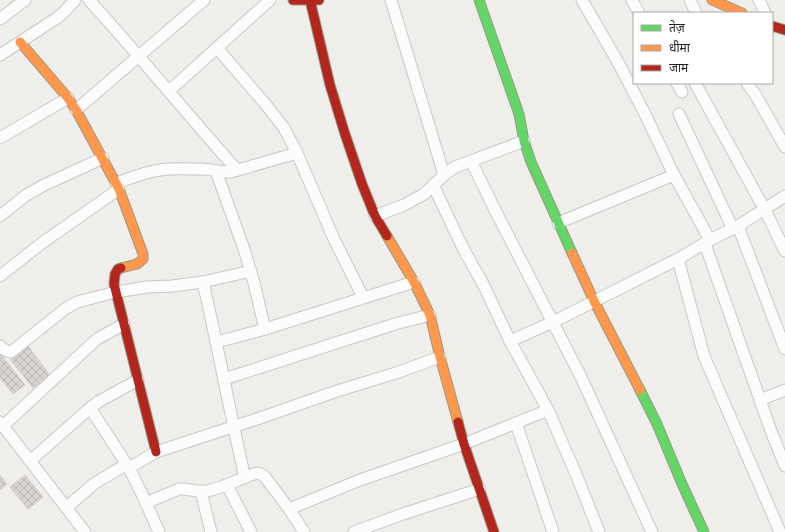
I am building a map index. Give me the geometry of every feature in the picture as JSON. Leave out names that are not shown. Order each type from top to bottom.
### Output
[{"type":"street","points":[[0,18],[25,0]]},
{"type":"street","points":[[0,55],[57,18],[75,0]]},
{"type":"street","points":[[90,0],[236,170]]},
{"type":"street","points":[[76,110],[204,0]]},
{"type":"street","points":[[169,91],[270,0]]},
{"type":"street","points":[[293,0],[321,0]]},
{"type":"street","points":[[310,0],[330,85],[362,184],[375,216],[414,282],[430,315],[464,444],[494,532]]},
{"type":"street","points":[[391,0],[444,175]]},
{"type":"street","points":[[479,0],[519,114],[524,141],[531,162],[594,300],[657,424],[704,532]]},
{"type":"street","points":[[582,0],[628,83],[708,242],[760,400],[785,466]]},
{"type":"street","points":[[632,0],[638,12]]},
{"type":"street","points":[[690,0],[696,12]]},
{"type":"street","points":[[712,0],[740,12]]},
{"type":"street","points":[[759,0],[765,12]]},
{"type":"street","points":[[773,26],[785,30]]},
{"type":"street","points":[[20,42],[68,98],[76,110],[118,186],[143,254],[143,259],[137,264],[118,269],[115,274],[114,284],[156,452]]},
{"type":"street","points":[[217,48],[284,128],[297,153],[334,239],[363,298]]},
{"type":"street","points":[[696,84],[765,210],[785,252]]},
{"type":"street","points":[[748,84],[785,147]]},
{"type":"street","points":[[0,138],[68,98]]},
{"type":"street","points":[[679,114],[736,228],[785,348]]},
{"type":"street","points":[[375,216],[424,194],[455,167],[524,141]]},
{"type":"street","points":[[0,276],[118,186],[140,174],[162,169],[200,169],[231,172],[297,153]]},
{"type":"street","points":[[0,216],[25,196],[44,185],[103,158]]},
{"type":"street","points":[[471,161],[581,377],[652,532]]},
{"type":"street","points":[[216,171],[251,270],[265,329]]},
{"type":"street","points":[[558,223],[674,175]]},
{"type":"street","points":[[433,185],[510,341],[548,410],[599,532]]},
{"type":"street","points":[[510,341],[553,322],[678,259],[736,228],[785,196]]},
{"type":"street","points":[[678,259],[704,356],[780,532]]},
{"type":"street","points":[[0,346],[2,349],[11,352],[65,309],[77,302],[116,292],[147,287],[172,286],[203,282],[251,270]]},
{"type":"street","points":[[203,282],[245,478]]},
{"type":"street","points":[[217,342],[265,329],[414,282]]},
{"type":"street","points":[[224,379],[395,324],[430,315]]},
{"type":"street","points":[[85,532],[2,424],[97,339],[124,324]]},
{"type":"street","points":[[66,508],[95,484],[156,452],[337,391],[396,374],[440,357]]},
{"type":"street","points":[[30,461],[98,402],[138,380]]},
{"type":"street","points":[[760,400],[785,390]]},
{"type":"street","points":[[90,408],[128,466],[159,532]]},
{"type":"street","points":[[289,509],[360,480],[464,444],[548,410]]},
{"type":"street","points":[[516,423],[553,532]]},
{"type":"street","points":[[146,503],[179,489],[184,488],[201,492],[261,474],[265,477],[289,509],[304,532]]},
{"type":"street","points":[[227,485],[251,532]]},
{"type":"street","points":[[354,532],[403,514],[480,489]]},
{"type":"street","points":[[201,492],[210,532]]},
{"type":"building","points":[[28,346],[50,375],[33,388],[10,359]]},
{"type":"building","points":[[0,353],[25,385],[13,394],[0,378]]},
{"type":"building","points":[[0,475],[7,484],[0,490]]},
{"type":"building","points":[[25,475],[43,497],[28,509],[10,487]]},
{"type":"traffic: fast","points":[[479,0],[519,114],[524,141],[531,162],[572,253]]},
{"type":"traffic: fast","points":[[640,390],[657,424],[704,532]]},
{"type":"traffic: slow","points":[[712,0],[740,12]]},
{"type":"traffic: slow","points":[[20,42],[68,98],[119,189],[143,254],[143,259],[137,264],[121,268]]},
{"type":"traffic: slow","points":[[387,236],[414,282],[430,315],[458,422]]},
{"type":"traffic: slow","points":[[572,253],[594,301],[640,390]]},
{"type":"traffic: jam","points":[[293,0],[319,0]]},
{"type":"traffic: jam","points":[[310,0],[330,85],[345,134],[362,184],[375,216],[387,236]]},
{"type":"traffic: jam","points":[[773,26],[785,30]]},
{"type":"traffic: jam","points":[[121,268],[118,269],[115,274],[114,284],[156,452]]},
{"type":"traffic: jam","points":[[458,422],[494,532]]}]
